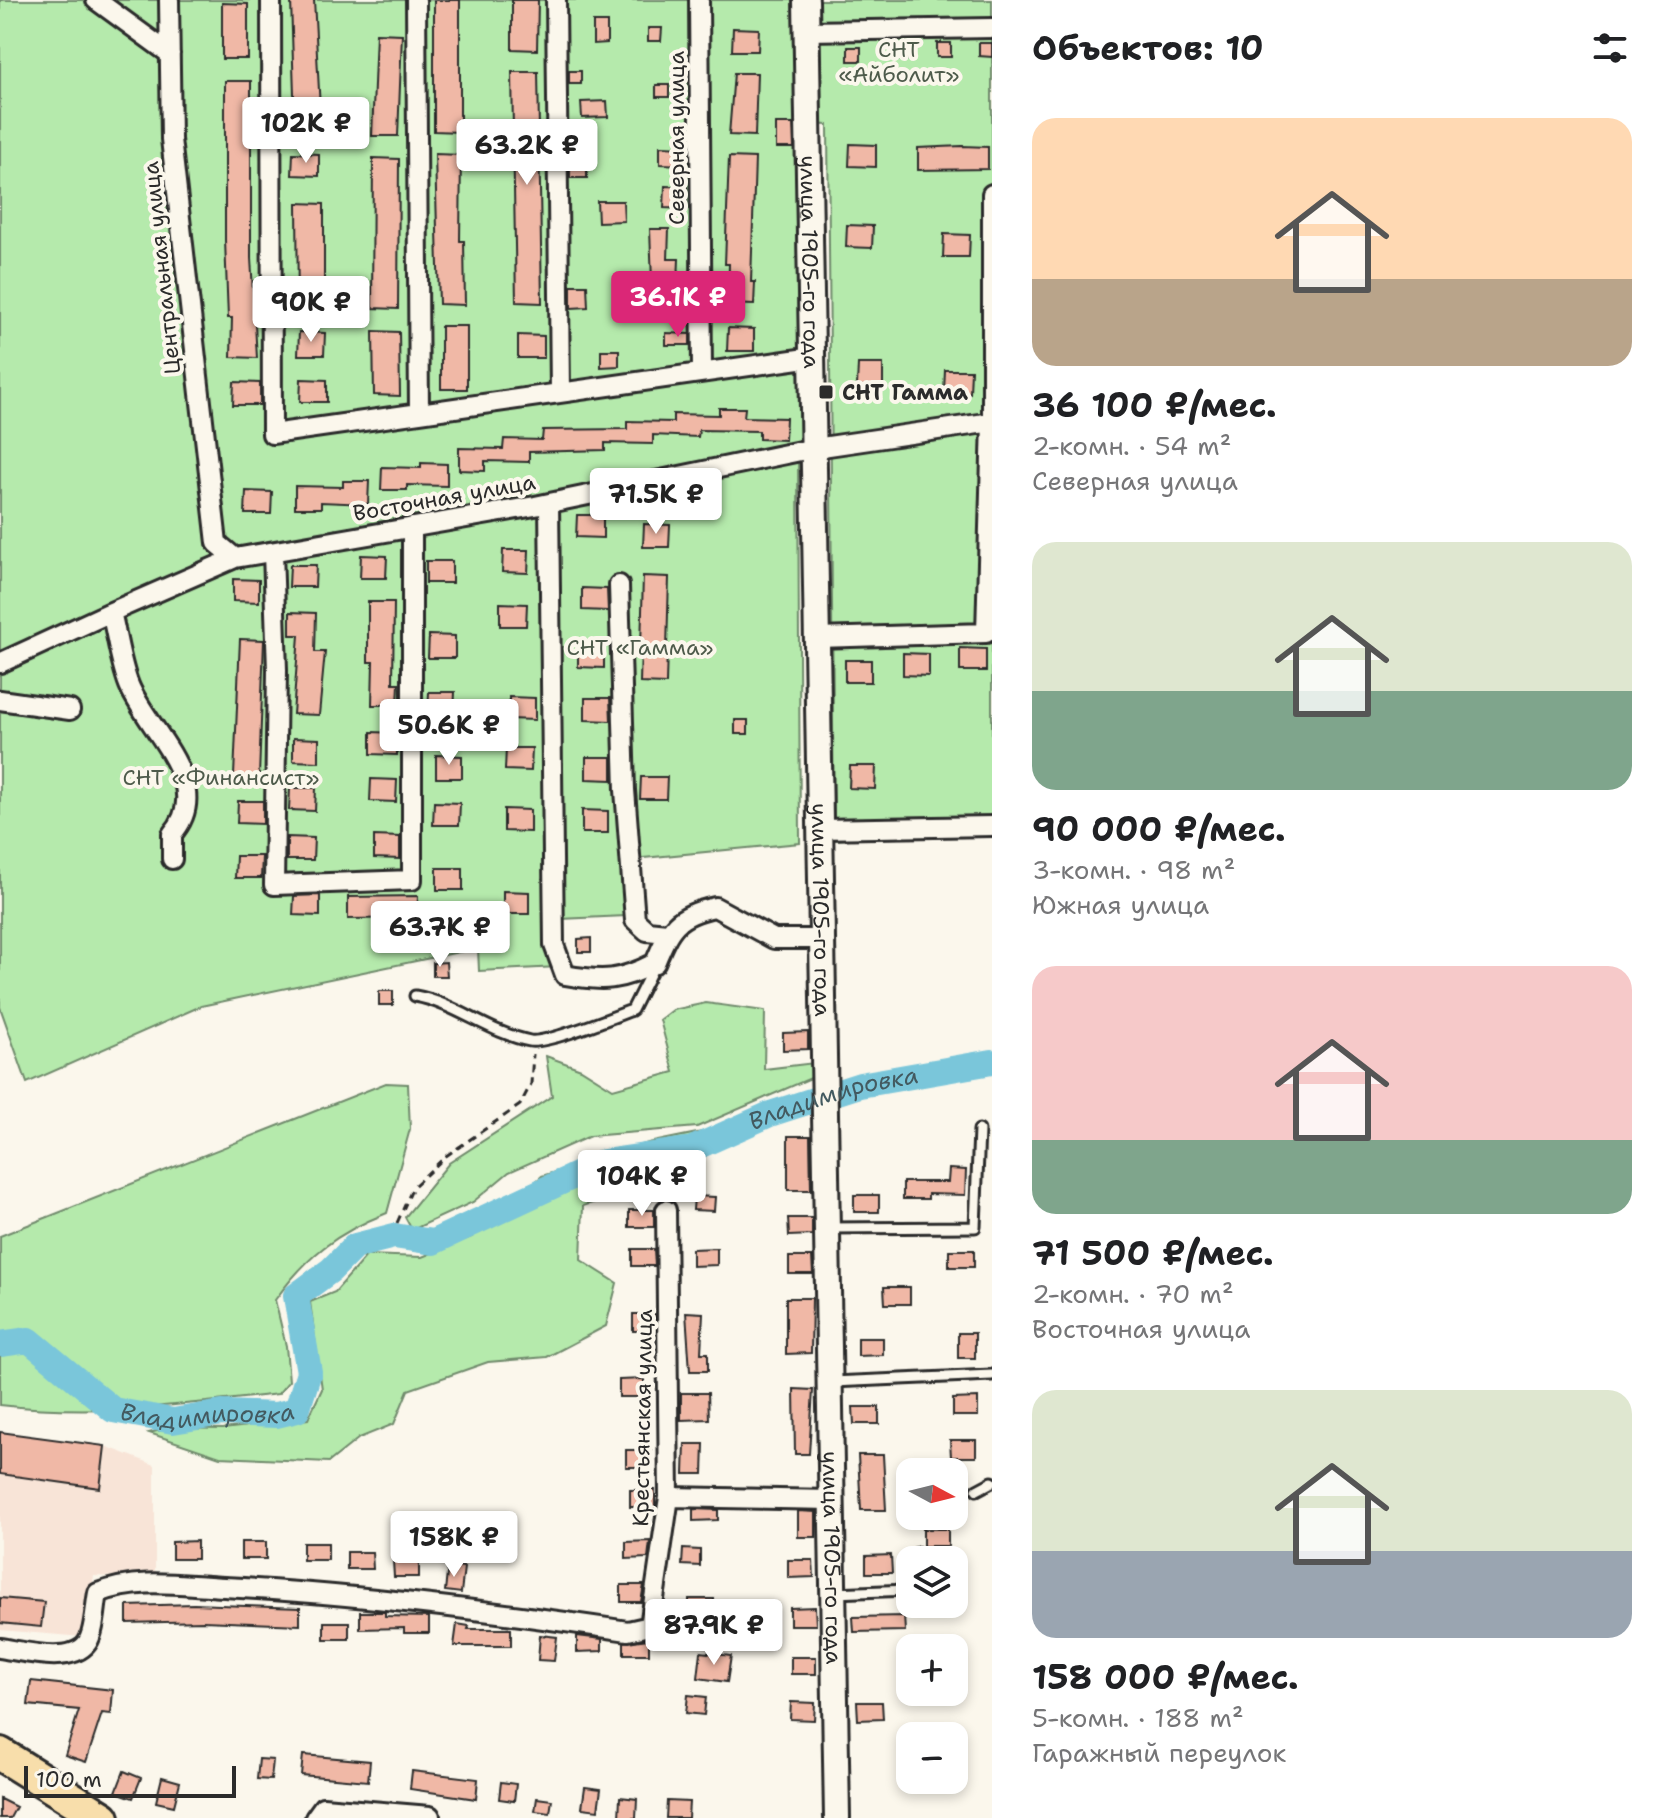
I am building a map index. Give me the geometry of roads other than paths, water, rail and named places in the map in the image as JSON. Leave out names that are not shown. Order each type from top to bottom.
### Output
[{"type":"highway","points":[[0,1754],[103,1818]]},
{"type":"street","points":[[96,0],[170,54]]},
{"type":"street","name":"Центральная улица","points":[[169,0],[171,139],[217,543],[235,558]]},
{"type":"street","points":[[271,0],[272,434],[813,357]]},
{"type":"street","points":[[416,0],[419,412]]},
{"type":"street","points":[[556,0],[560,392]]},
{"type":"street","name":"Северная улица","points":[[699,0],[702,372]]},
{"type":"street","name":"улица 1905-го года","points":[[806,0],[837,1818]]},
{"type":"street","points":[[807,31],[992,28]]},
{"type":"street","points":[[817,638],[986,633],[992,422],[992,194]]},
{"type":"street","name":"Восточная улица","points":[[0,663],[235,558],[549,503],[815,448],[992,422]]},
{"type":"street","points":[[549,503],[554,945],[565,975],[597,981],[626,978],[655,963],[667,933],[687,913],[715,907],[774,939],[822,939]]},
{"type":"street","points":[[273,552],[277,670],[274,885],[412,880],[412,527]]},
{"type":"street","points":[[619,585],[628,853],[635,920],[647,931],[667,933]]},
{"type":"street","points":[[111,612],[129,685],[184,779],[188,803],[181,824],[172,834],[172,859]]},
{"type":"street","points":[[0,700],[70,710]]},
{"type":"street","points":[[818,829],[992,826]]},
{"type":"street","name":"Крестьянская улица","points":[[0,1648],[44,1654],[77,1652],[89,1642],[98,1593],[125,1582],[265,1589],[487,1610],[628,1631],[650,1626],[669,1497],[666,1210]]},
{"type":"street","points":[[669,1497],[832,1500]]},
{"type":"street","points":[[315,1818],[323,1807],[430,1816]]},
{"type":"lane","points":[[415,996],[441,1001],[464,1016],[533,1042],[632,1010],[655,963]]},
{"type":"lane","points":[[827,1228],[975,1227],[979,1130]]},
{"type":"lane","points":[[829,1383],[992,1375]]},
{"type":"lane","points":[[977,1490],[992,1482]]},
{"type":"lane","points":[[834,1593],[896,1590]]},
{"type":"waterway","name":"Владимировка","points":[[0,1344],[29,1340],[113,1410],[173,1421],[222,1413],[276,1415],[297,1410],[309,1372],[296,1296],[331,1270],[355,1246],[394,1236],[433,1242],[604,1162],[692,1149],[770,1114],[860,1085],[992,1062]]},
{"type":"place","name":"СНТ Гамма","points":[[826,392]]},
{"type":"park label","name":"СНТ «Айболит»","points":[[899,62]]},
{"type":"park label","name":"СНТ «Гамма»","points":[[640,647]]},
{"type":"park label","name":"СНТ «Финансист»","points":[[221,777]]}]
